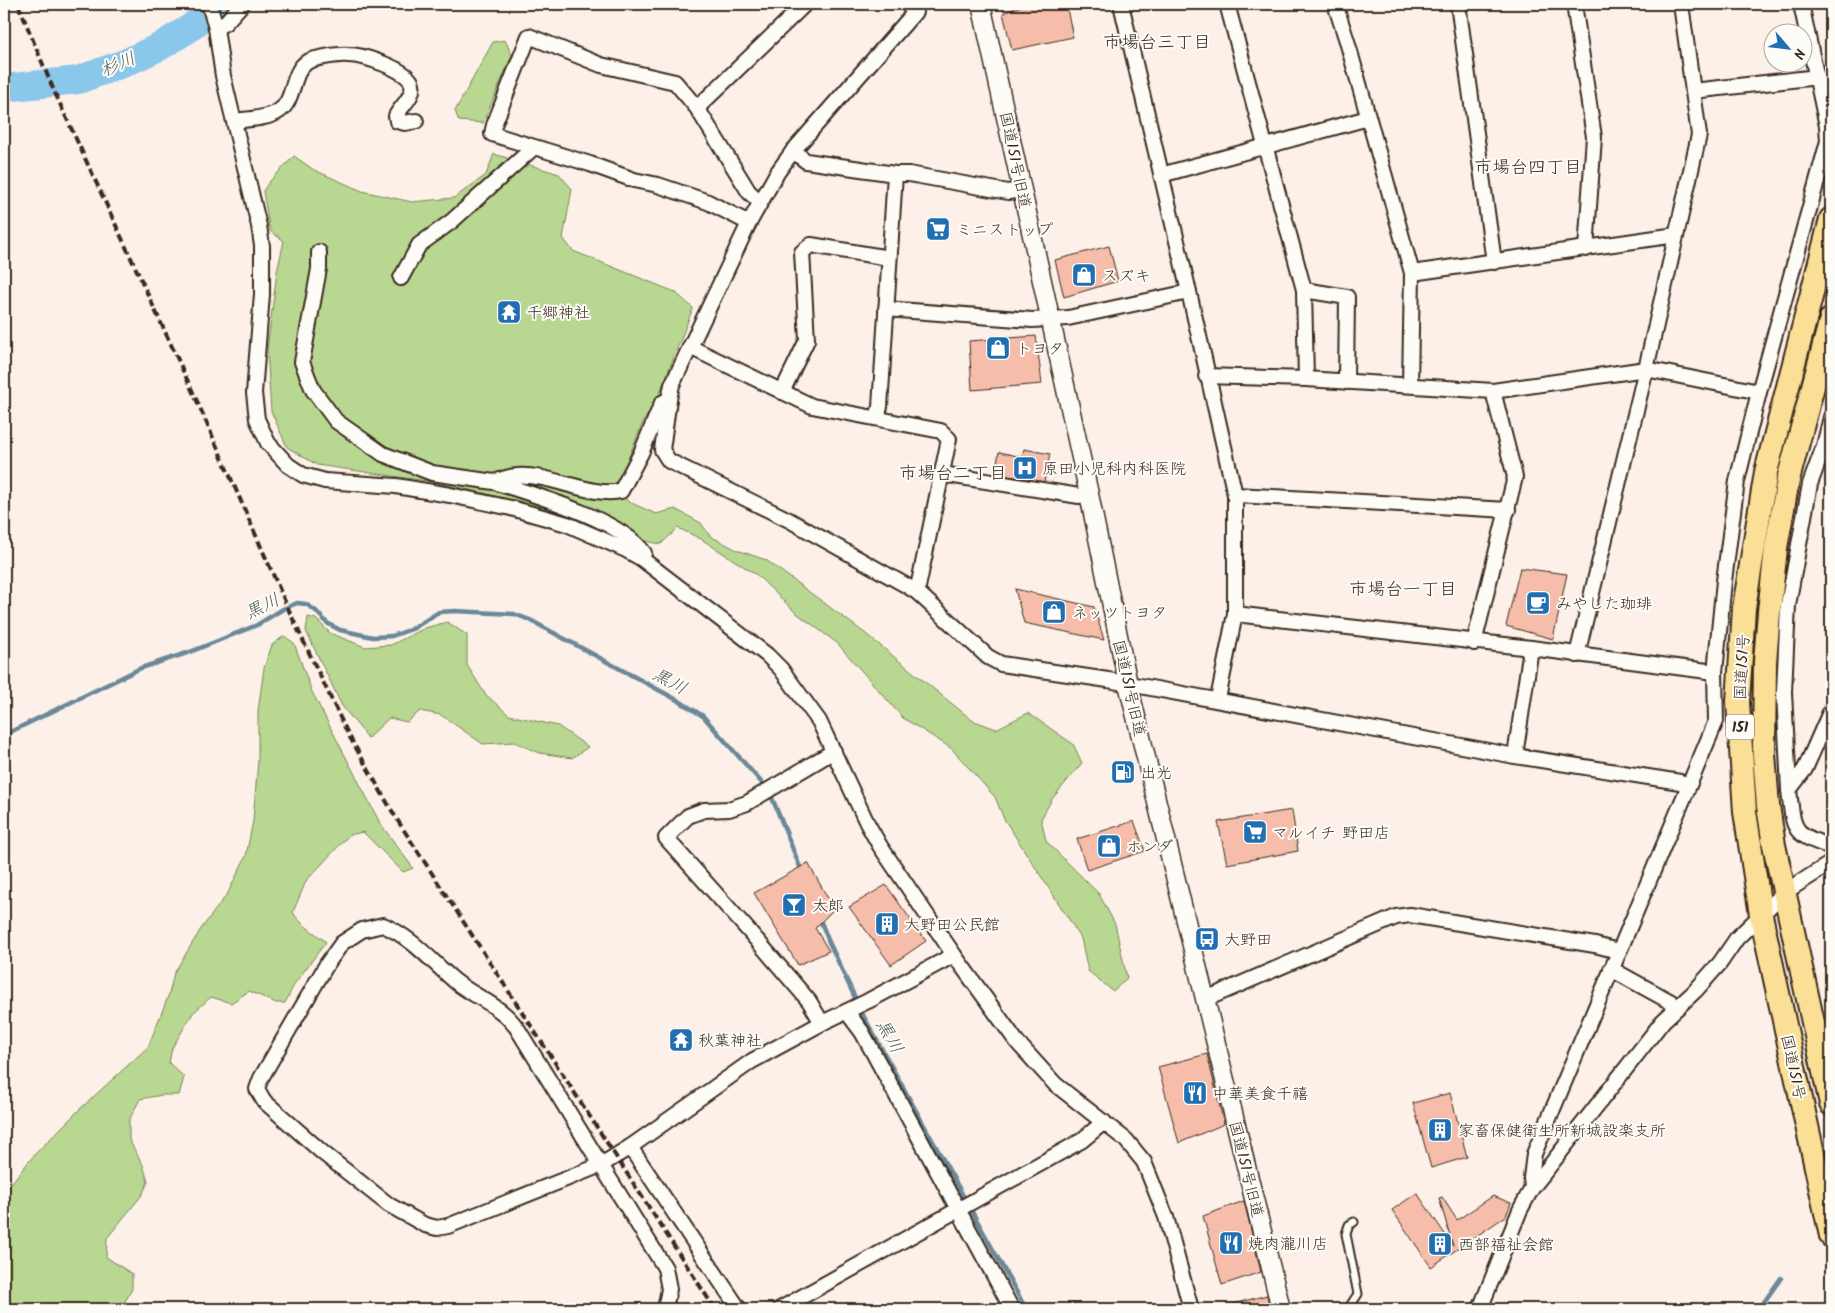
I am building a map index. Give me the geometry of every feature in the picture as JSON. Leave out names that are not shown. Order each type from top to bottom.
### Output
[{"type":"highway","name":"国道151号","points":[[1831,219],[1766,472],[1744,608],[1738,702],[1745,812],[1761,915],[1831,1236]]},
{"type":"highway","name":"国道151号","points":[[1831,319],[1788,480],[1776,548],[1766,662],[1764,754],[1768,806],[1774,845],[1831,1104]]},
{"type":"street","points":[[209,4],[215,24],[223,76],[259,226],[262,246],[262,294],[254,393],[257,419],[268,443],[288,465],[303,475],[325,481],[396,486],[511,508],[567,524],[624,549],[642,560],[766,655],[781,669],[819,721],[867,823],[880,846],[954,955],[1018,1042],[1055,1084],[1126,1140],[1144,1162],[1166,1217],[1191,1309]]},
{"type":"street","points":[[215,24],[224,23],[242,4]]},
{"type":"street","points":[[697,108],[805,4]]},
{"type":"street","name":"国道151号旧道","points":[[982,4],[1089,494],[1128,684],[1281,1309]]},
{"type":"street","points":[[1121,4],[1189,292],[1234,496],[1235,614],[1218,699]]},
{"type":"street","points":[[1228,4],[1304,290],[1306,380]]},
{"type":"street","points":[[1335,4],[1412,274],[1410,385]]},
{"type":"street","points":[[1458,4],[1494,262]]},
{"type":"street","points":[[1574,4],[1594,137],[1586,249]]},
{"type":"street","points":[[1577,654],[1646,368],[1699,135],[1681,4]]},
{"type":"street","points":[[1532,1188],[1531,1178],[1534,1154],[1716,721],[1715,672],[1737,481],[1758,392],[1828,141],[1818,78],[1802,4]]},
{"type":"street","points":[[915,7],[793,152],[777,173],[760,202],[672,384],[662,450],[669,461],[789,520],[917,592],[988,657],[1001,664],[1218,699],[1515,756],[1680,782],[1688,785]]},
{"type":"street","points":[[749,223],[708,202],[492,134],[529,36],[602,65],[675,82],[697,108],[749,192],[760,202]]},
{"type":"street","points":[[235,122],[274,114],[281,110],[287,102],[301,68],[307,62],[347,54],[361,56],[399,70],[408,77],[412,83],[412,92],[396,116],[398,120],[405,123],[416,121]]},
{"type":"street","points":[[1693,90],[1818,78]]},
{"type":"street","points":[[1161,175],[1368,118]]},
{"type":"street","points":[[400,278],[419,245],[452,221],[533,148]]},
{"type":"street","points":[[793,152],[806,161],[896,174],[909,174],[1008,192],[1022,190]]},
{"type":"street","points":[[877,418],[880,407],[896,174]]},
{"type":"street","points":[[1412,274],[1676,234]]},
{"type":"street","points":[[782,392],[807,340],[802,252],[811,245],[889,258]]},
{"type":"street","points":[[319,252],[319,269],[302,362],[314,390],[336,421],[383,454],[432,473],[494,482],[595,518],[616,530],[640,548],[644,553],[642,560]]},
{"type":"street","points":[[1304,290],[1347,297],[1346,382]]},
{"type":"street","points":[[886,309],[1050,320],[1068,318],[1189,292]]},
{"type":"street","points":[[690,347],[812,406],[941,431],[949,439],[917,592]]},
{"type":"street","points":[[1206,376],[1410,385],[1494,391],[1646,368],[1758,392]]},
{"type":"street","points":[[1474,643],[1515,477],[1494,391]]},
{"type":"street","points":[[494,482],[516,476],[546,479],[610,494],[622,491],[641,453],[662,403],[669,398]]},
{"type":"street","points":[[1831,417],[1824,446],[1810,484],[1788,605],[1784,692],[1789,790],[1793,821],[1799,833],[1811,840],[1831,847]]},
{"type":"street","points":[[942,474],[1079,496],[1089,494]]},
{"type":"street","points":[[1234,496],[1508,510]]},
{"type":"street","points":[[1235,614],[1474,643],[1531,648],[1715,672]]},
{"type":"street","points":[[1515,756],[1531,648]]},
{"type":"street","points":[[1789,790],[1805,769],[1831,710]]},
{"type":"street","points":[[822,1023],[809,1001],[750,931],[666,838],[688,816],[704,810],[729,809],[747,803],[834,751]]},
{"type":"street","points":[[1480,1309],[1520,1210],[1532,1188],[1664,1021],[1720,963],[1737,938],[1785,892],[1831,863]]},
{"type":"street","points":[[1206,999],[1396,917],[1410,915],[1595,945],[1618,951]]},
{"type":"street","points":[[664,1309],[669,1289],[665,1268],[601,1165],[517,1028],[504,1013],[454,981],[399,932],[383,925],[362,930],[342,943],[327,964],[285,1034],[257,1089],[264,1101],[323,1153],[389,1205],[425,1225],[437,1228],[448,1226],[601,1165],[630,1147],[752,1061],[954,955]]},
{"type":"street","points":[[1611,969],[1678,1007]]},
{"type":"street","points":[[848,1011],[862,1032],[1012,1309]]},
{"type":"street","points":[[780,1309],[1080,1141],[1104,1122]]},
{"type":"street","points":[[630,1147],[739,1309]]},
{"type":"lane","points":[[1348,1309],[1358,1294],[1346,1234],[1349,1225],[1354,1222]]},
{"type":"green space","points":[[505,40],[512,55],[483,123],[459,121],[455,111],[493,42]]},
{"type":"green space","points":[[494,154],[559,174],[572,189],[563,238],[573,251],[675,292],[693,308],[657,400],[643,422],[618,484],[627,501],[656,514],[675,509],[701,523],[710,536],[737,550],[766,560],[866,634],[972,720],[996,729],[1028,713],[1073,744],[1082,763],[1052,799],[1041,819],[1046,841],[1099,894],[1115,924],[1127,978],[1113,991],[1088,971],[1081,938],[1004,819],[995,797],[951,748],[903,718],[837,643],[795,612],[757,575],[701,539],[678,528],[661,544],[645,541],[620,526],[605,534],[582,524],[485,493],[427,481],[317,465],[287,447],[271,411],[267,350],[277,272],[284,241],[270,231],[263,191],[269,182],[294,156],[314,170],[362,191],[412,202],[454,198],[486,175]]},
{"type":"green space","points":[[308,617],[316,619],[330,633],[365,647],[391,645],[425,628],[447,622],[467,635],[467,665],[485,694],[509,715],[558,726],[588,747],[572,758],[540,753],[514,742],[483,744],[441,715],[420,711],[407,722],[389,718],[368,738],[342,706],[306,631]]},
{"type":"green space","points":[[284,636],[294,643],[312,692],[380,823],[413,868],[403,872],[363,832],[349,835],[306,881],[293,912],[303,924],[326,942],[295,983],[285,1003],[276,1003],[249,991],[231,1003],[211,997],[193,1013],[172,1048],[169,1063],[184,1077],[179,1095],[162,1095],[140,1099],[129,1120],[129,1140],[143,1165],[148,1182],[142,1195],[107,1238],[106,1257],[132,1274],[132,1289],[121,1309],[4,1309],[4,1192],[35,1154],[80,1109],[148,1047],[169,994],[174,973],[201,929],[228,893],[246,856],[253,821],[258,760],[258,711],[264,668],[272,645]]},
{"type":"building","points":[[1020,4],[1066,4],[1073,37],[1012,50],[1003,13],[1019,7]]},
{"type":"building","points":[[1109,246],[1118,281],[1064,297],[1055,260]]},
{"type":"building","points":[[1036,336],[1042,384],[972,390],[969,341]]},
{"type":"building","points":[[1024,449],[1050,454],[1044,482],[995,474],[999,452],[1022,457]]},
{"type":"building","points":[[1520,568],[1567,574],[1553,639],[1506,626]]},
{"type":"building","points":[[1015,589],[1094,607],[1104,640],[1024,623]]},
{"type":"building","points":[[1292,810],[1298,851],[1227,864],[1218,822]]},
{"type":"building","points":[[1134,821],[1145,851],[1087,870],[1077,839]]},
{"type":"building","points":[[808,863],[834,909],[815,928],[829,951],[798,965],[754,893]]},
{"type":"building","name":"大野田公民館","points":[[886,885],[926,941],[891,965],[849,907]]},
{"type":"building","points":[[1207,1054],[1224,1124],[1179,1143],[1158,1067]]},
{"type":"building","name":"家畜保健衛生所新城設楽支所","points":[[1450,1093],[1467,1157],[1431,1168],[1413,1103]]},
{"type":"building","name":"西部福祉会館","points":[[1417,1193],[1453,1246],[1439,1198],[1442,1197],[1457,1220],[1493,1196],[1511,1203],[1506,1216],[1431,1267],[1392,1210]]},
{"type":"building","points":[[1244,1201],[1261,1272],[1222,1285],[1203,1216]]},
{"type":"building","points":[[1267,1295],[1270,1309],[1229,1309],[1229,1305]]},
{"type":"waterway","name":"杉川","points":[[4,88],[78,80],[125,63],[161,46],[190,28],[219,4]]},
{"type":"waterway","name":"黒川","points":[[4,735],[141,668],[190,652],[257,625],[297,603],[306,604],[316,611],[327,623],[340,630],[373,637],[392,636],[412,629],[439,612],[514,614],[530,620],[703,716],[762,783],[773,800],[802,872]]},
{"type":"waterway","name":"黒川","points":[[819,917],[864,1017],[1026,1309]]},
{"type":"waterway","name":"黒川","points":[[1759,1309],[1781,1278]]},
{"type":"railway","points":[[18,4],[54,91],[197,401],[290,613],[348,734],[396,818],[715,1309]]},
{"type":"place","name":"ミニストップ","points":[[938,229]]},
{"type":"place","name":"スズキ","points":[[1084,275]]},
{"type":"place","name":"千郷神社","points":[[509,312]]},
{"type":"place","name":"トヨタ","points":[[998,348]]},
{"type":"place","name":"原田小児科内科医院","points":[[1025,468]]},
{"type":"place","name":"みやした珈琲","points":[[1538,603]]},
{"type":"place","name":"ネッツトヨタ","points":[[1054,612]]},
{"type":"place","name":"出光","points":[[1123,772]]},
{"type":"place","name":"マルイチ 野田店","points":[[1255,832]]},
{"type":"place","name":"ホンダ","points":[[1109,846]]},
{"type":"place","name":"太郎","points":[[794,905]]},
{"type":"place","name":"大野田公民館","points":[[887,924]]},
{"type":"place","name":"大野田","points":[[1207,939]]},
{"type":"place","name":"秋葉神社","points":[[681,1040]]},
{"type":"place","name":"中華美食千禧","points":[[1195,1093]]},
{"type":"place","name":"家畜保健衛生所新城設楽支所","points":[[1440,1130]]},
{"type":"place","name":"焼肉瀧川店","points":[[1231,1243]]},
{"type":"place","name":"西部福祉会館","points":[[1440,1244]]},
{"type":"district","name":"市場台三丁目","points":[[1157,42]]},
{"type":"district","name":"市場台四丁目","points":[[1528,167]]},
{"type":"district","name":"市場台二丁目","points":[[953,473]]},
{"type":"district","name":"市場台一丁目","points":[[1403,589]]}]
